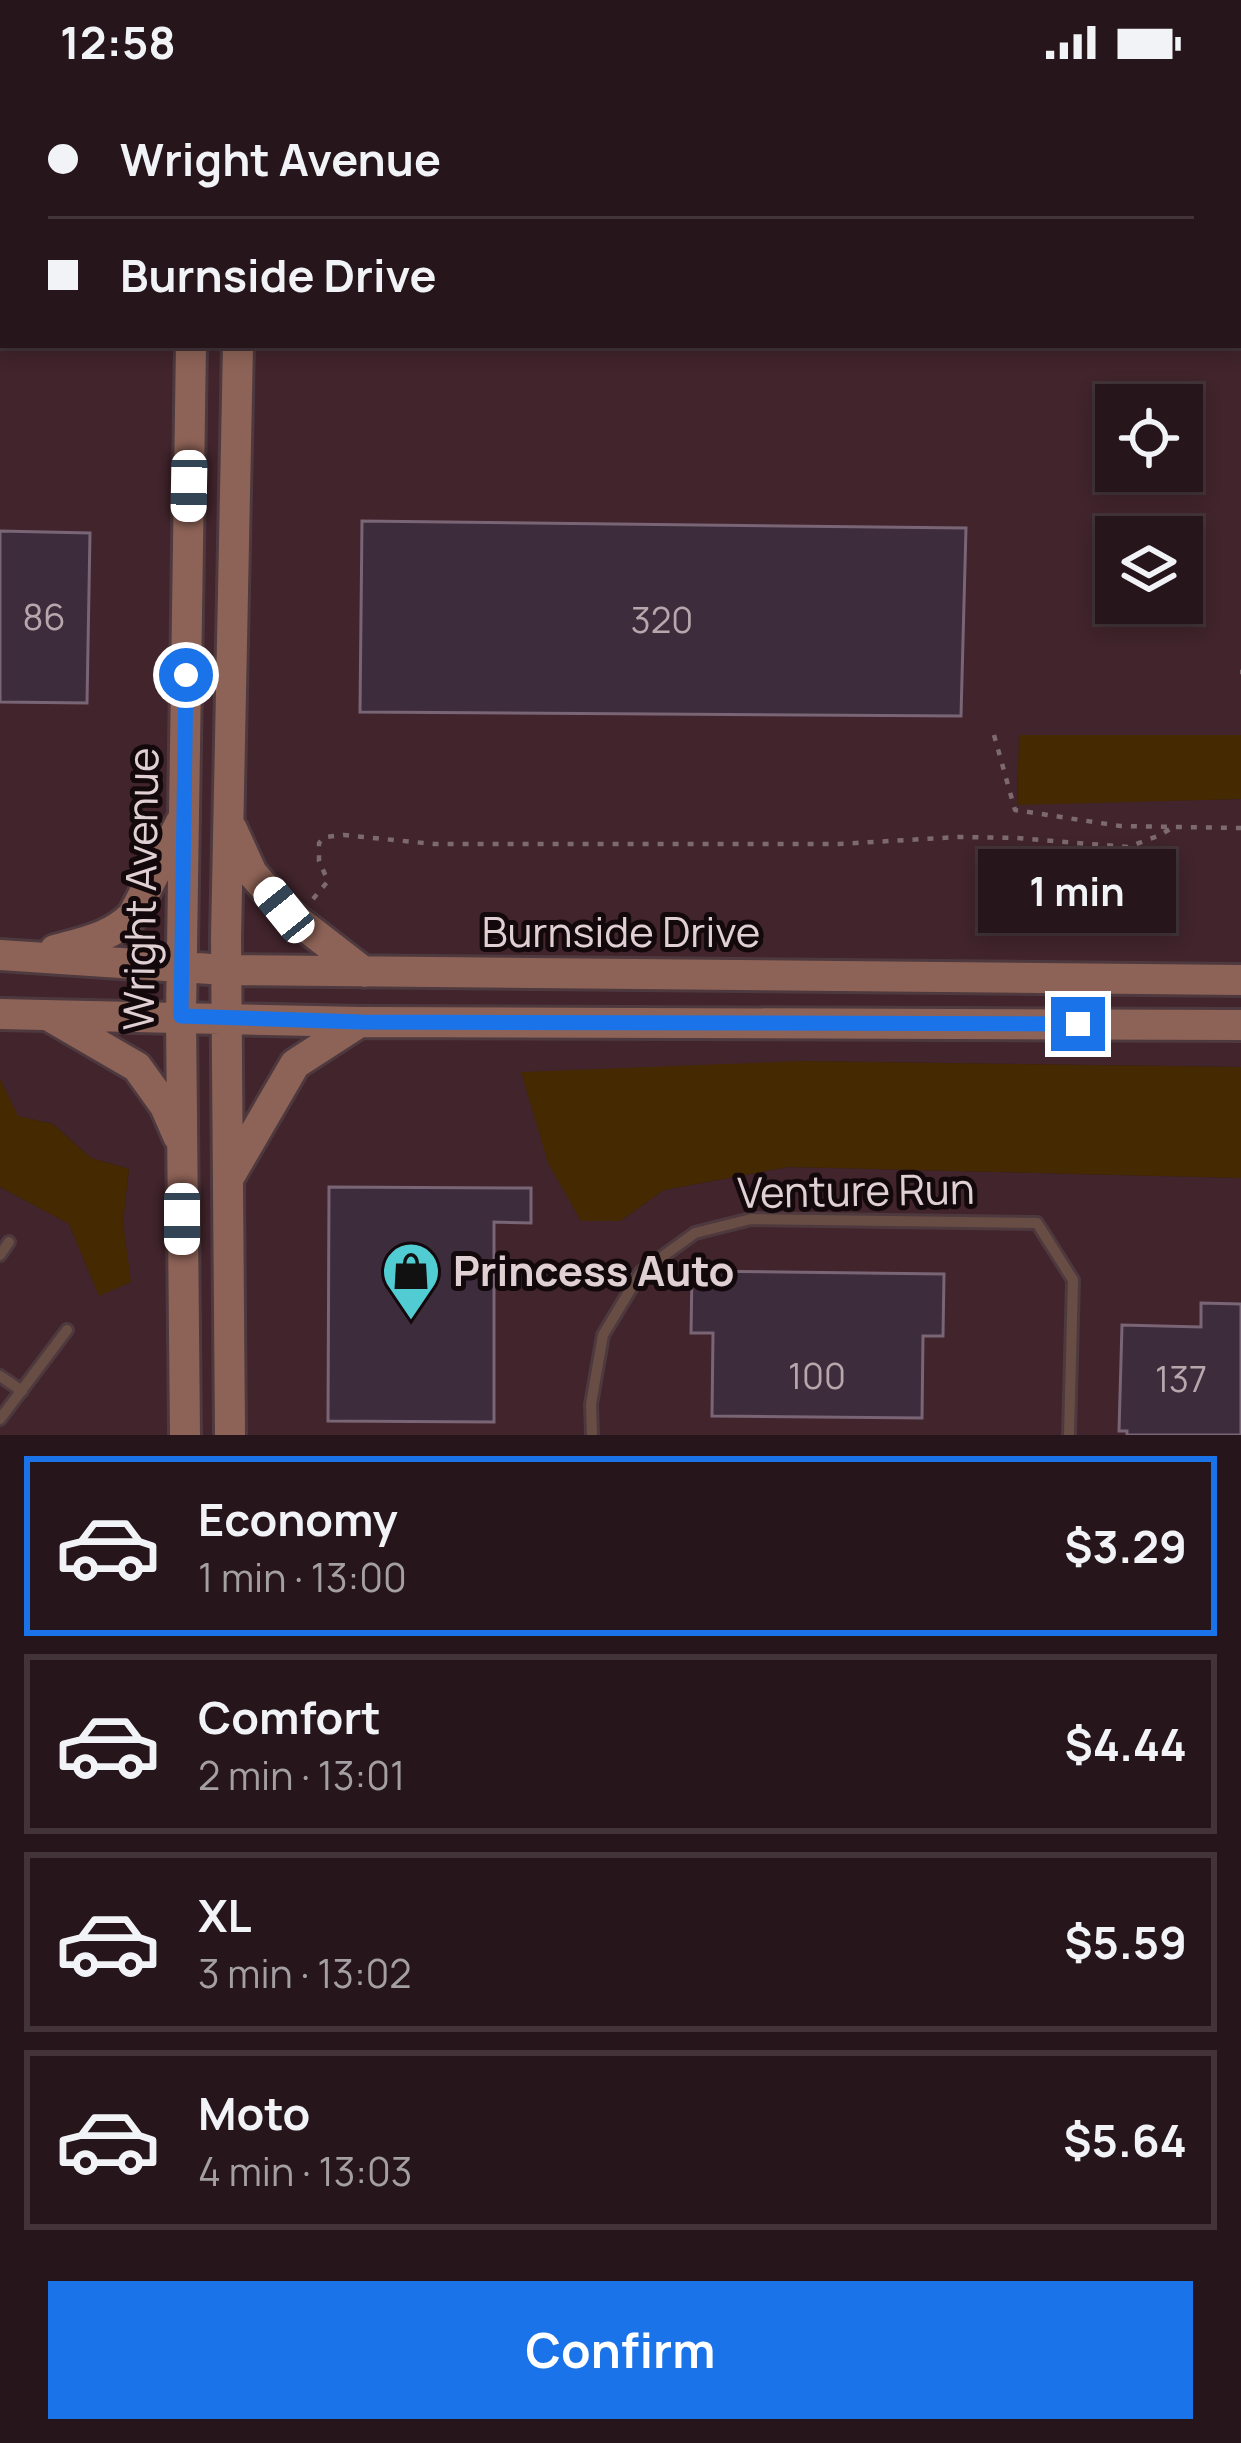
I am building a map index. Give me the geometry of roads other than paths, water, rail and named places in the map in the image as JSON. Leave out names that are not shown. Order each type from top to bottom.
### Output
[{"type":"main road","name":"Wright Avenue","points":[[185,1435],[181,1016],[191,348]]},
{"type":"main road","name":"Wright Avenue","points":[[230,1435],[227,820],[238,348]]},
{"type":"main road","points":[[33,956],[100,938],[125,924],[184,816]]},
{"type":"main road","points":[[227,820],[252,873],[284,910],[364,972]]},
{"type":"main road","name":"Burnside Drive","points":[[0,955],[226,970],[1241,980]]},
{"type":"main road","points":[[0,1014],[361,1022],[1241,1025]]},
{"type":"main road","points":[[46,1015],[137,1067],[165,1106],[181,1145]]},
{"type":"main road","points":[[229,1179],[295,1064],[361,1022]]},
{"type":"lane","name":"Venture Run","points":[[592,1435],[591,1404],[603,1335],[640,1272],[695,1233],[751,1219],[773,1219],[1037,1222],[1073,1280],[1069,1435]]},
{"type":"lane","points":[[0,1255],[9,1242]]},
{"type":"lane","points":[[0,1419],[67,1330]]},
{"type":"lane","points":[[0,1376],[22,1390]]},
{"type":"place","name":"Princess Auto","points":[[411,1322]]}]
